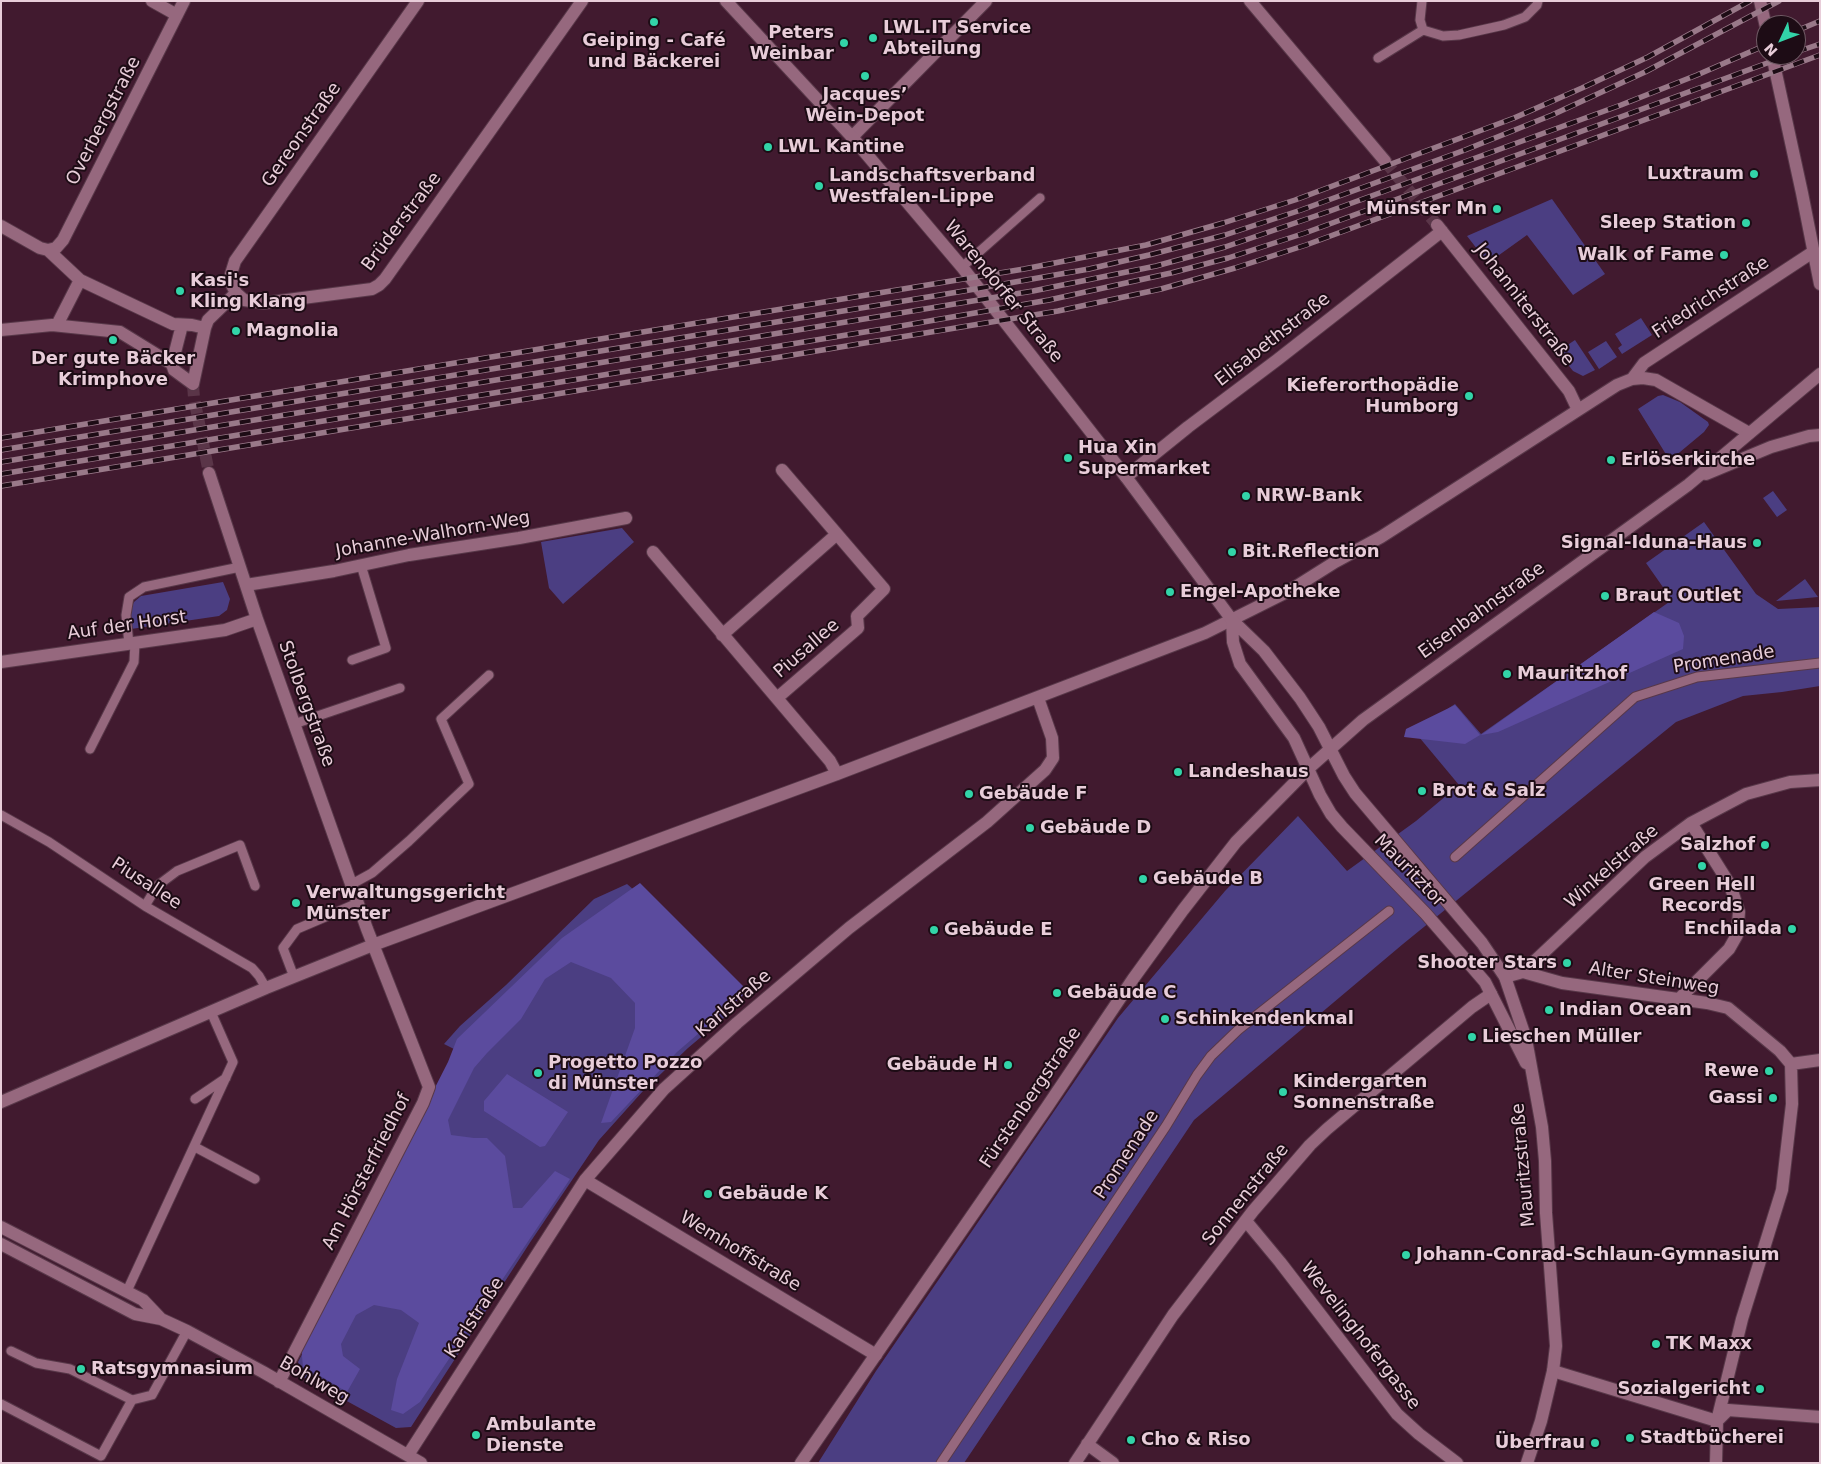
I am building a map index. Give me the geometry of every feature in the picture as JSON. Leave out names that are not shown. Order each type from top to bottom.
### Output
[{"type":"street","points":[[152,1],[178,15]]},
{"type":"street","name":"Overbergstraße","points":[[48,250],[56,248],[63,240],[184,1]]},
{"type":"street","name":"Gereonstraße","points":[[236,293],[230,274],[235,261],[418,1]]},
{"type":"street","name":"Brüderstraße","points":[[236,293],[244,300],[264,304],[372,289],[379,285],[582,1]]},
{"type":"street","name":"Warendorfer Straße","points":[[726,1],[852,137],[962,267],[1126,477],[1232,620]]},
{"type":"street","points":[[852,137],[986,1]]},
{"type":"street","points":[[1250,1],[1385,161]]},
{"type":"street","points":[[1760,1],[1763,15]]},
{"type":"street","points":[[1774,65],[1820,284]]},
{"type":"street","points":[[1808,224],[1820,234]]},
{"type":"street","points":[[1,226],[40,248],[48,250],[78,279],[173,324],[205,328]]},
{"type":"street","name":"Johanniterstraße","points":[[1440,228],[1569,391],[1578,410]]},
{"type":"street","name":"Elisabethstraße","points":[[1126,477],[1188,427],[1277,360],[1440,228]]},
{"type":"street","name":"Friedrichstraße","points":[[1632,379],[1644,363],[1813,252]]},
{"type":"street","points":[[54,325],[78,279]]},
{"type":"street","points":[[182,325],[172,364],[174,370],[193,384],[208,320],[236,293]]},
{"type":"street","points":[[1,330],[54,325],[120,332],[172,364]]},
{"type":"street","name":"Eisenbahnstraße","points":[[1309,768],[1372,712],[1697,478],[1820,374]]},
{"type":"street","name":"Friedrichstraße","points":[[1,1102],[266,988],[373,945],[837,774],[1205,634],[1289,590],[1380,537],[1617,385],[1632,379],[1656,380],[1749,433]]},
{"type":"street","points":[[1697,478],[1771,447],[1809,436],[1820,436]]},
{"type":"street","name":"Piusallee","points":[[777,698],[858,628],[857,616],[884,589],[782,470]]},
{"type":"street","name":"Stolbergstraße","points":[[209,473],[256,619],[373,945]]},
{"type":"street","name":"Johanne-Walhorn-Weg","points":[[246,585],[626,518]]},
{"type":"street","points":[[722,635],[837,534]]},
{"type":"street","name":"Piusallee","points":[[653,552],[705,616],[830,761],[837,774]]},
{"type":"street","name":"Auf der Horst","points":[[1,662],[225,630],[256,619]]},
{"type":"street","name":"Mauritztor","points":[[1232,620],[1264,651],[1288,683],[1319,727],[1355,793],[1482,943],[1505,977]]},
{"type":"street","name":"Mauritztor","points":[[1232,620],[1233,642],[1240,664],[1294,738],[1320,795],[1342,827],[1426,914],[1480,976],[1491,994]]},
{"type":"street","name":"Karlstraße","points":[[408,1455],[585,1180],[664,1089],[849,928],[987,822],[1045,770],[1053,758],[1052,738],[1038,698]]},
{"type":"street","name":"Fürstenbergstraße","points":[[801,1463],[873,1353],[1047,1107],[1133,979],[1183,910],[1236,842],[1309,768]]},
{"type":"street","name":"Winkelstraße","points":[[1523,972],[1644,857],[1691,823],[1746,794],[1790,782],[1820,780]]},
{"type":"street","points":[[1679,999],[1729,949],[1737,935],[1739,912],[1730,886],[1691,823]]},
{"type":"street","name":"Am Hörsterfriedhof","points":[[279,1382],[423,1103],[429,1087],[373,945]]},
{"type":"street","points":[[1505,977],[1523,972]]},
{"type":"street","name":"Alter Steinweg","points":[[1523,972],[1562,983],[1707,1002],[1728,1008],[1780,1051],[1791,1064]]},
{"type":"street","name":"Mauritzstraße","points":[[1505,977],[1526,1039],[1530,1071],[1540,1114],[1545,1161],[1546,1213],[1556,1346],[1553,1371],[1542,1421],[1526,1463]]},
{"type":"street","name":"Mauritzstraße","points":[[1491,994],[1530,1071]]},
{"type":"street","name":"Sonnenstraße","points":[[1075,1463],[1174,1315],[1246,1221],[1310,1145],[1327,1128],[1472,1007],[1491,994]]},
{"type":"street","points":[[1716,1463],[1718,1421],[1742,1319],[1782,1190],[1792,1104],[1791,1064],[1820,1060]]},
{"type":"street","name":"Wemhoffstraße","points":[[585,1180],[873,1353]]},
{"type":"street","name":"Wevelinghofergasse","points":[[1246,1221],[1286,1269],[1397,1414],[1419,1434],[1457,1463]]},
{"type":"street","name":"Bohlweg","points":[[1,1227],[143,1300],[161,1319]]},
{"type":"street","name":"Bohlweg","points":[[1,1244],[135,1314],[161,1319],[187,1331],[421,1463]]},
{"type":"street","points":[[1553,1371],[1718,1421]]},
{"type":"street","points":[[1718,1421],[1728,1410],[1820,1417]]},
{"type":"street","points":[[1087,1444],[1113,1463]]},
{"type":"lane","points":[[1422,1],[1420,20],[1423,30]]},
{"type":"lane","points":[[1378,58],[1423,30],[1443,36],[1451,36],[1504,25],[1525,17],[1537,5],[1538,1]]},
{"type":"lane","points":[[962,267],[1040,198]]},
{"type":"lane","points":[[352,660],[386,648],[361,565]]},
{"type":"lane","points":[[90,749],[134,662],[126,615],[130,597],[144,587],[240,567]]},
{"type":"lane","name":"Promenade","points":[[1455,856],[1635,697],[1697,677],[1820,663]]},
{"type":"lane","points":[[352,884],[372,873],[469,784],[441,718],[489,675]]},
{"type":"lane","points":[[294,724],[400,688]]},
{"type":"lane","name":"Piusallee","points":[[1,815],[49,842],[145,906],[252,968],[266,988]]},
{"type":"lane","points":[[145,906],[157,886],[177,871],[240,845],[255,886]]},
{"type":"lane","points":[[294,977],[283,948],[297,929],[358,903]]},
{"type":"lane","name":"Promenade","points":[[941,1463],[1211,1056],[1238,1030],[1389,911]]},
{"type":"lane","points":[[127,1291],[233,1062],[211,1012]]},
{"type":"lane","points":[[195,1099],[227,1078]]},
{"type":"lane","points":[[195,1147],[256,1179]]},
{"type":"lane","points":[[12,1350],[36,1363],[70,1369],[132,1400],[152,1395],[187,1331]]},
{"type":"lane","points":[[1,1404],[101,1456],[132,1400]]},
{"type":"shaded area","points":[[1552,199],[1605,274],[1573,295],[1527,235],[1488,263],[1467,236]]},
{"type":"shaded area","points":[[1641,318],[1652,335],[1622,354],[1618,348],[1622,345],[1615,334]]},
{"type":"shaded area","points":[[1556,339],[1563,348],[1575,340],[1595,370],[1583,376],[1573,371],[1551,343]]},
{"type":"shaded area","points":[[1606,341],[1617,357],[1599,369],[1588,352]]},
{"type":"shaded area","points":[[1663,395],[1680,402],[1708,422],[1709,425],[1704,432],[1674,457],[1667,456],[1638,409],[1658,396]]},
{"type":"shaded area","points":[[1773,491],[1787,510],[1777,517],[1763,498]]},
{"type":"shaded area","points":[[1704,522],[1756,594],[1778,609],[1820,607],[1820,686],[1743,696],[1676,722],[1403,944],[1194,1120],[964,1463],[818,1463],[876,1371],[1118,1018],[1225,891],[1298,816],[1347,871],[1416,821],[1459,785],[1414,731],[1455,704],[1481,734],[1672,600],[1646,563]]},
{"type":"shaded area","points":[[622,528],[634,542],[563,604],[549,588],[541,542]]},
{"type":"shaded area","points":[[1805,579],[1818,597],[1776,601]]},
{"type":"shaded area","points":[[223,582],[230,599],[227,610],[219,616],[131,629],[130,609],[141,596]]},
{"type":"shaded area","points":[[1654,612],[1679,623],[1684,636],[1683,649],[1498,732],[1481,735]]},
{"type":"shaded area","points":[[1455,705],[1480,735],[1465,744],[1404,737],[1406,729]]},
{"type":"shaded area","points":[[640,883],[748,991],[677,1052],[611,1122],[601,1123],[635,1028],[635,1003],[611,978],[571,962],[545,979],[521,1019],[474,1068],[448,1120],[451,1135],[487,1138],[505,1156],[513,1208],[522,1208],[555,1171],[570,1179],[420,1402],[403,1414],[391,1410],[397,1379],[419,1323],[401,1310],[374,1305],[356,1315],[341,1344],[343,1356],[360,1369],[347,1392],[303,1367],[301,1345],[419,1119],[448,1062],[457,1039],[562,938]]},
{"type":"shaded area","points":[[627,884],[664,916],[738,1006],[688,1048],[643,1091],[599,1140],[531,1241],[411,1427],[396,1428],[303,1377],[298,1362],[460,1052],[444,1044],[460,1026],[506,985],[594,899]]},
{"type":"shaded area","points":[[507,1074],[568,1112],[545,1146],[540,1147],[484,1111],[484,1101]]},
{"type":"tunnel","points":[[1385,161],[1437,225]]},
{"type":"tunnel","points":[[193,384],[209,473]]},
{"type":"railway","points":[[1,438],[1024,269],[1146,245],[1295,200],[1514,118],[1648,57],[1750,1]]},
{"type":"railway","points":[[1,450],[958,292],[1089,269],[1149,255],[1225,235],[1301,210],[1465,150],[1552,115],[1645,72],[1779,1]]},
{"type":"railway","points":[[1806,27],[1820,21]]},
{"type":"railway","points":[[1806,49],[1820,44]]},
{"type":"railway","points":[[1,462],[1033,291],[1156,266],[1225,247],[1330,211],[1621,105],[1756,49]]},
{"type":"railway","points":[[1,486],[1058,311],[1161,289],[1306,245],[1820,55]]},
{"type":"railway","points":[[1,474],[895,327],[1049,300],[1171,273],[1228,258],[1305,233],[1762,65]]},
{"type":"place","name":"Geiping - Café und Bäckerei","points":[[654,22]]},
{"type":"place","name":"LWL.IT Service Abteilung","points":[[873,38]]},
{"type":"place","name":"Peters Weinbar","points":[[844,43]]},
{"type":"place","name":"Jacques’ Wein-Depot","points":[[865,76]]},
{"type":"place","name":"LWL Kantine","points":[[768,147]]},
{"type":"place","name":"Luxtraum","points":[[1754,174]]},
{"type":"place","name":"Landschaftsverband Westfalen-Lippe","points":[[819,186]]},
{"type":"place","name":"Münster Mn","points":[[1497,209]]},
{"type":"place","name":"Sleep Station","points":[[1746,223]]},
{"type":"place","name":"Walk of Fame","points":[[1724,255]]},
{"type":"place","name":"Kasi's Kling Klang","points":[[180,291]]},
{"type":"place","name":"Magnolia","points":[[236,331]]},
{"type":"place","name":"Der gute Bäcker Krimphove","points":[[113,340]]},
{"type":"place","name":"Kieferorthopädie Humborg","points":[[1469,396]]},
{"type":"place","name":"Hua Xin Supermarket","points":[[1068,458]]},
{"type":"place","name":"Erlöserkirche","points":[[1611,460]]},
{"type":"place","name":"NRW-Bank","points":[[1246,496]]},
{"type":"place","name":"Signal-Iduna-Haus","points":[[1757,543]]},
{"type":"place","name":"Bit.Reflection","points":[[1232,552]]},
{"type":"place","name":"Engel-Apotheke","points":[[1170,592]]},
{"type":"place","name":"Braut Outlet","points":[[1605,596]]},
{"type":"place","name":"Mauritzhof","points":[[1507,674]]},
{"type":"place","name":"Landeshaus","points":[[1178,772]]},
{"type":"place","name":"Brot & Salz","points":[[1422,791]]},
{"type":"place","name":"Gebäude F","points":[[969,794]]},
{"type":"place","name":"Gebäude D","points":[[1030,828]]},
{"type":"place","name":"Salzhof","points":[[1765,845]]},
{"type":"place","name":"Green Hell Records","points":[[1702,866]]},
{"type":"place","name":"Gebäude B","points":[[1143,879]]},
{"type":"place","name":"Verwaltungsgericht Münster","points":[[296,903]]},
{"type":"place","name":"Enchilada","points":[[1792,929]]},
{"type":"place","name":"Gebäude E","points":[[934,930]]},
{"type":"place","name":"Shooter Stars","points":[[1567,963]]},
{"type":"place","name":"Gebäude C","points":[[1057,993]]},
{"type":"place","name":"Indian Ocean","points":[[1549,1010]]},
{"type":"place","name":"Schinkendenkmal","points":[[1165,1019]]},
{"type":"place","name":"Lieschen Müller","points":[[1472,1037]]},
{"type":"place","name":"Gebäude H","points":[[1008,1065]]},
{"type":"place","name":"Rewe","points":[[1769,1071]]},
{"type":"place","name":"Progetto Pozzo di Münster","points":[[538,1073]]},
{"type":"place","name":"Kindergarten Sonnenstraße","points":[[1283,1092]]},
{"type":"place","name":"Gassi","points":[[1773,1098]]},
{"type":"place","name":"Gebäude K","points":[[708,1194]]},
{"type":"place","name":"Johann-Conrad-Schlaun-Gymnasium","points":[[1406,1255]]},
{"type":"place","name":"TK Maxx","points":[[1656,1344]]},
{"type":"place","name":"Ratsgymnasium","points":[[81,1369]]},
{"type":"place","name":"Sozialgericht","points":[[1760,1389]]},
{"type":"place","name":"Ambulante Dienste","points":[[476,1435]]},
{"type":"place","name":"Stadtbücherei","points":[[1630,1438]]},
{"type":"place","name":"Cho & Riso","points":[[1131,1440]]},
{"type":"place","name":"Überfrau","points":[[1595,1443]]}]
